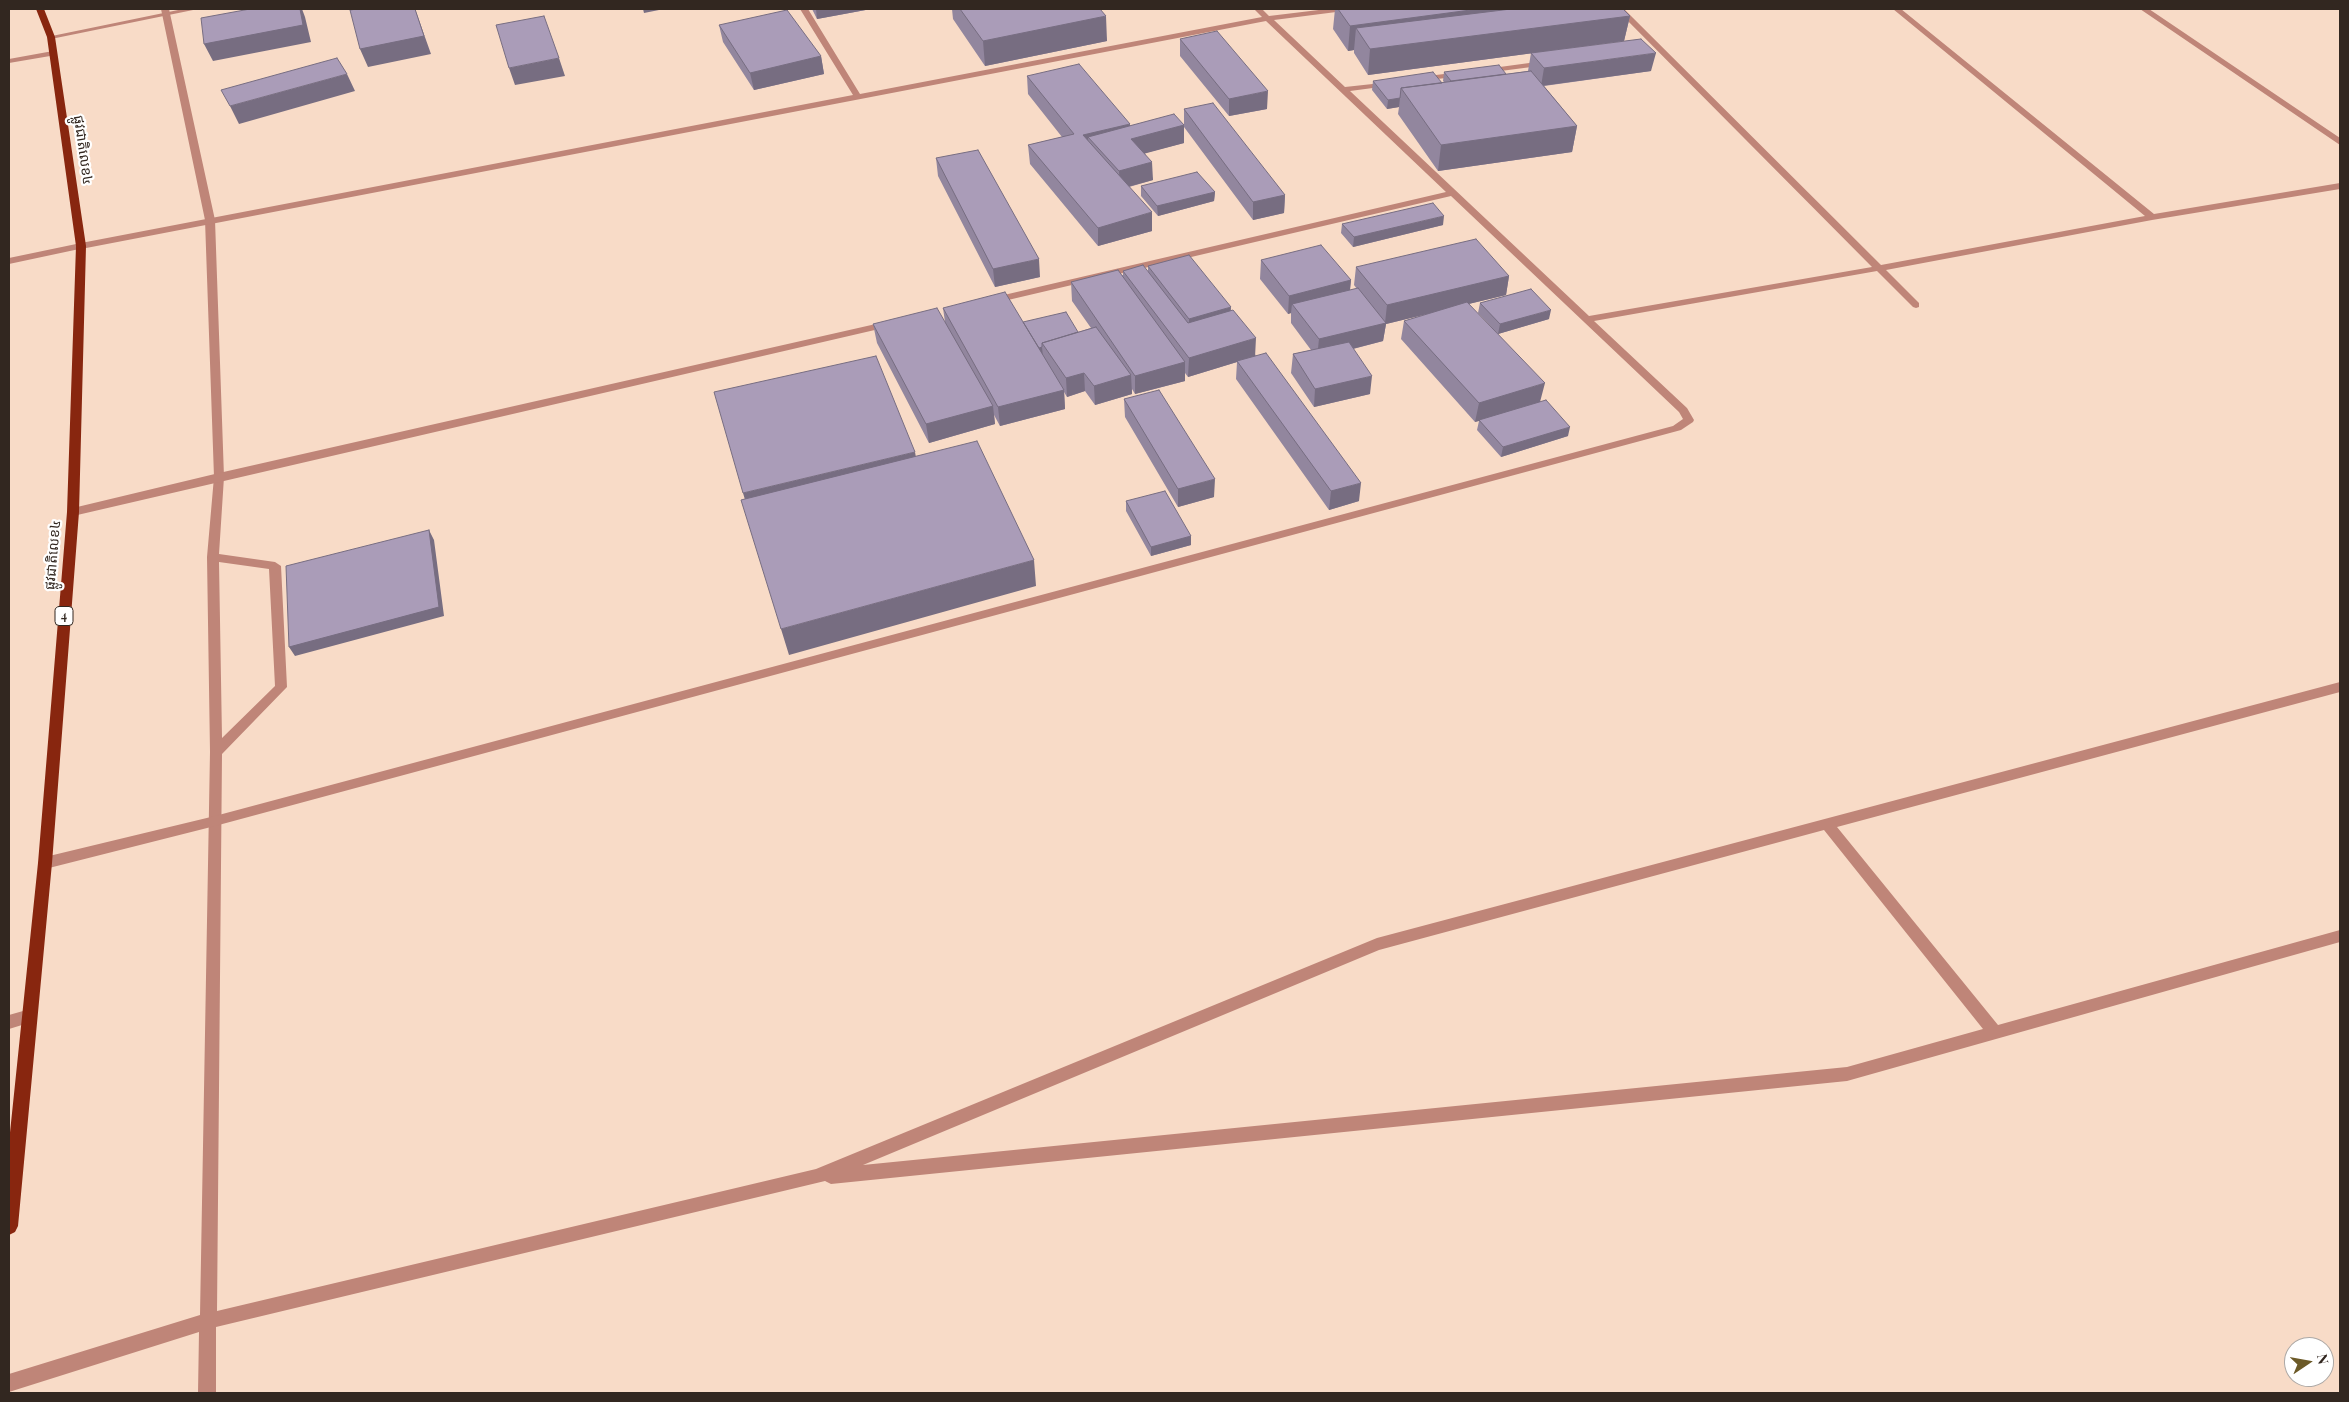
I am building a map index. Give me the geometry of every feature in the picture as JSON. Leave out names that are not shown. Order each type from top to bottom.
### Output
[{"type":"highway","name":"ផ្លូវជាតិលេខ៤","points":[[9,1226],[44,864],[73,512],[81,246],[51,37],[40,9]]},
{"type":"street","points":[[51,37],[166,11],[194,9]]},
{"type":"street","points":[[804,9],[858,97]]},
{"type":"street","points":[[44,864],[215,821],[1677,428],[1689,420],[1683,410],[1258,9]]},
{"type":"street","points":[[9,261],[210,220],[1268,18],[1344,9]]},
{"type":"street","points":[[1620,9],[1916,305]]},
{"type":"street","points":[[1897,9],[2152,217]]},
{"type":"street","points":[[2144,9],[2340,142]]},
{"type":"street","points":[[166,11],[210,220],[219,477],[214,557],[216,752],[207,1393]]},
{"type":"street","points":[[1648,49],[1658,48]]},
{"type":"street","points":[[9,61],[53,53]]},
{"type":"street","points":[[1414,80],[1551,62]]},
{"type":"street","points":[[1346,90],[1394,83]]},
{"type":"street","points":[[1587,319],[1880,268],[2152,217],[2340,186]]},
{"type":"street","points":[[976,304],[1452,193]]},
{"type":"street","points":[[73,512],[899,322]]},
{"type":"street","points":[[214,557],[276,566],[280,687],[216,752]]},
{"type":"street","points":[[816,1177],[1377,944],[2340,687]]},
{"type":"street","points":[[1827,824],[1995,1033]]},
{"type":"street","points":[[9,1383],[208,1321],[816,1177],[1847,1074],[2340,936]]},
{"type":"street","points":[[9,1022],[30,1016]]},
{"type":"building","points":[[250,9],[300,9],[303,25],[204,44],[201,18]]},
{"type":"building","points":[[415,9],[424,36],[360,49],[350,10]]},
{"type":"building","points":[[960,9],[1100,9],[1106,16],[983,41]]},
{"type":"building","points":[[1338,9],[1478,9],[1350,26]]},
{"type":"building","points":[[1511,9],[1623,9],[1630,16],[1370,49],[1356,28]]},
{"type":"building","points":[[787,10],[821,56],[750,73],[719,25]]},
{"type":"building","points":[[544,16],[559,58],[509,68],[496,25]]},
{"type":"building","points":[[1217,31],[1268,91],[1229,99],[1180,39]]},
{"type":"building","points":[[1641,39],[1656,53],[1544,68],[1531,53]]},
{"type":"building","points":[[337,58],[347,74],[230,106],[221,90]]},
{"type":"building","points":[[1079,64],[1130,124],[1083,135],[1152,212],[1098,228],[1028,145],[1074,134],[1027,76]]},
{"type":"building","points":[[1499,65],[1506,74],[1451,81],[1444,72]]},
{"type":"building","points":[[1531,71],[1577,126],[1441,145],[1401,88]]},
{"type":"building","points":[[1433,72],[1442,83],[1401,88],[1400,98],[1388,100],[1373,81]]},
{"type":"building","points":[[1213,103],[1285,195],[1253,202],[1184,109]]},
{"type":"building","points":[[1174,114],[1184,125],[1131,139],[1152,162],[1119,171],[1088,137]]},
{"type":"building","points":[[978,150],[1039,259],[993,269],[936,158]]},
{"type":"building","points":[[1197,172],[1215,192],[1157,206],[1141,186]]},
{"type":"building","points":[[1433,203],[1444,216],[1354,237],[1342,224]]},
{"type":"building","points":[[1476,239],[1509,276],[1387,305],[1356,267]]},
{"type":"building","points":[[1321,245],[1351,280],[1289,296],[1261,260]]},
{"type":"building","points":[[1189,255],[1231,307],[1189,319],[1148,266]]},
{"type":"building","points":[[1143,265],[1188,323],[1233,310],[1256,338],[1189,358],[1123,271]]},
{"type":"building","points":[[1118,270],[1185,362],[1135,376],[1071,282]]},
{"type":"building","points":[[1358,288],[1386,323],[1319,339],[1292,304]]},
{"type":"building","points":[[1531,289],[1551,310],[1500,324],[1480,303]]},
{"type":"building","points":[[1005,292],[1064,390],[998,407],[943,308]]},
{"type":"building","points":[[1467,302],[1545,383],[1479,403],[1404,321]]},
{"type":"building","points":[[937,308],[993,406],[926,424],[873,324]]},
{"type":"building","points":[[1066,312],[1078,332],[1042,343],[1042,347],[1039,348],[1023,322]]},
{"type":"building","points":[[1096,327],[1131,375],[1094,386],[1084,373],[1066,378],[1042,343]]},
{"type":"building","points":[[1349,342],[1372,376],[1315,389],[1293,354]]},
{"type":"building","points":[[1266,353],[1361,483],[1331,491],[1237,361]]},
{"type":"building","points":[[876,356],[915,452],[743,493],[714,392]]},
{"type":"building","points":[[1159,390],[1215,479],[1178,489],[1124,399]]},
{"type":"building","points":[[1546,400],[1570,427],[1503,447],[1479,420]]},
{"type":"building","points":[[977,441],[1034,560],[781,629],[741,500]]},
{"type":"building","points":[[1165,491],[1191,536],[1151,547],[1126,501]]},
{"type":"building","points":[[429,530],[439,607],[289,647],[286,566]]}]
